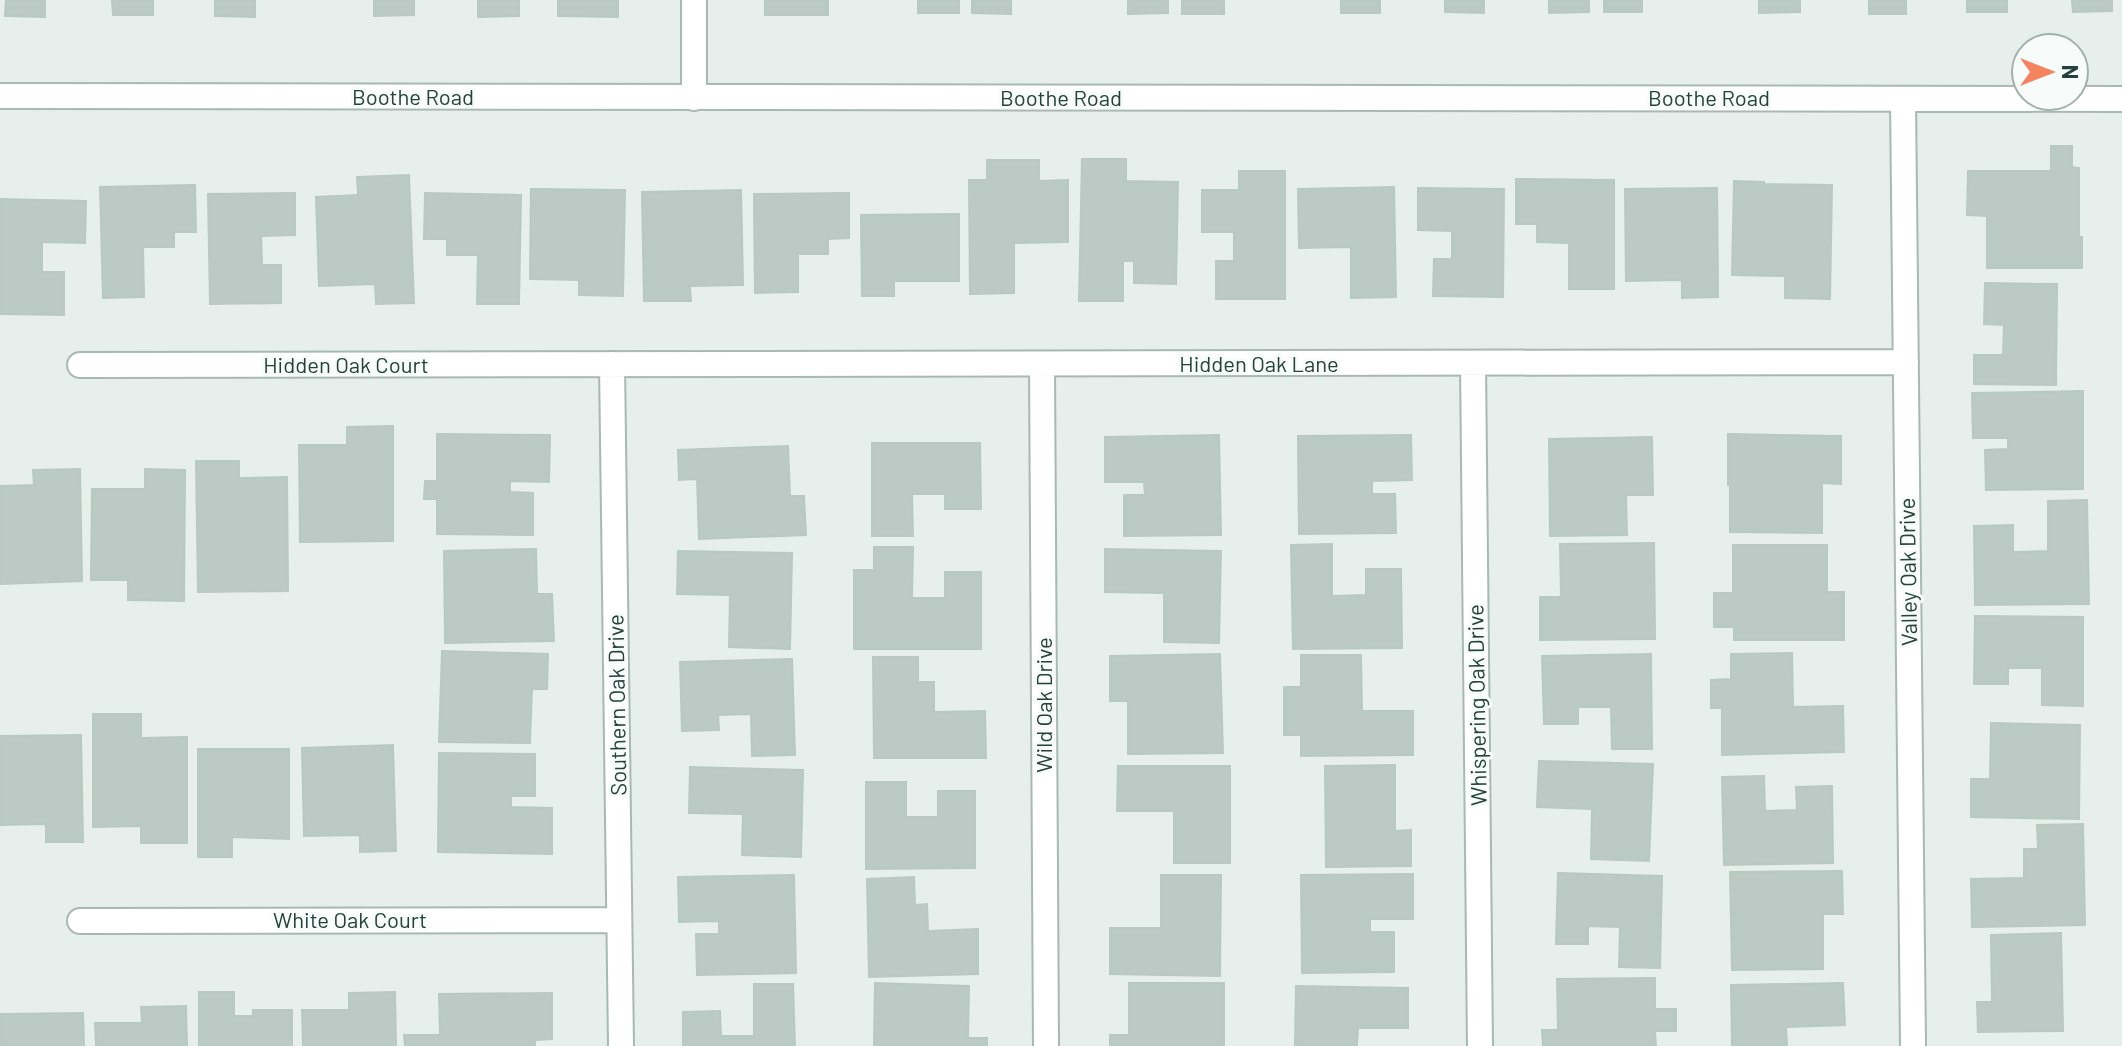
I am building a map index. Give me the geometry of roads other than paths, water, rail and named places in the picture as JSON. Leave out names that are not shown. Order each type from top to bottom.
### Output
[{"type":"street","points":[[694,0],[694,98]]},
{"type":"street","name":"Boothe Road","points":[[0,96],[2122,99]]},
{"type":"street","name":"Valley Oak Drive","points":[[1903,99],[1913,1046]]},
{"type":"street","name":"Hidden Oak Lane","points":[[612,364],[1906,362]]},
{"type":"street","name":"Whispering Oak Drive","points":[[1473,363],[1480,1046]]},
{"type":"street","name":"Hidden Oak Court","points":[[80,365],[612,364]]},
{"type":"street","name":"Southern Oak Drive","points":[[612,364],[621,1046]]},
{"type":"street","name":"Wild Oak Drive","points":[[1042,364],[1046,1046]]},
{"type":"street","name":"White Oak Court","points":[[80,921],[619,920]]}]
